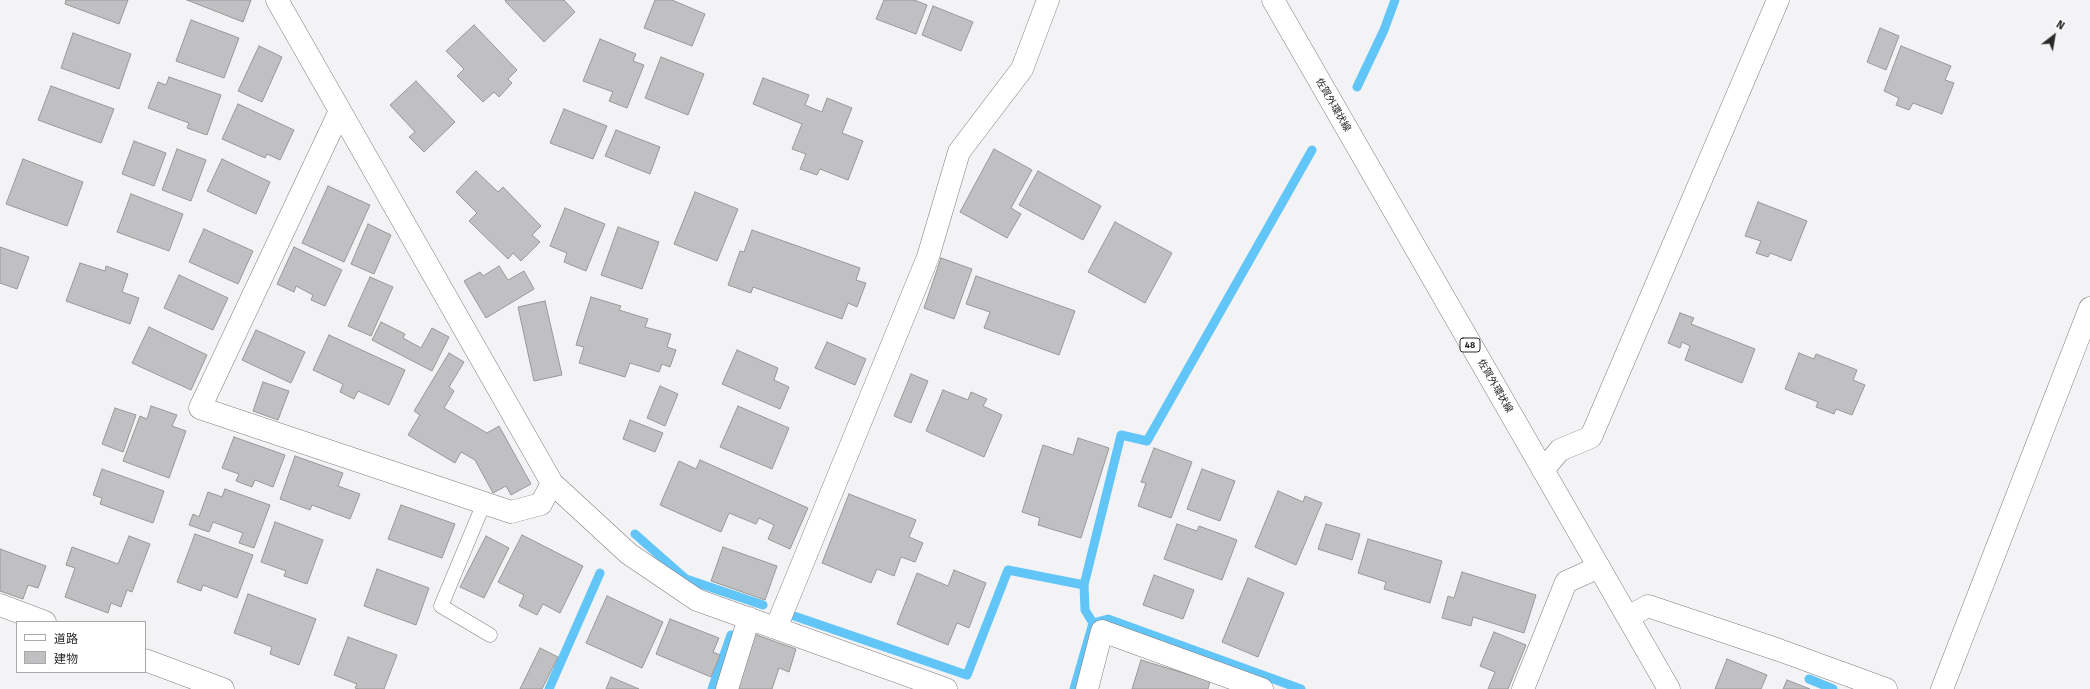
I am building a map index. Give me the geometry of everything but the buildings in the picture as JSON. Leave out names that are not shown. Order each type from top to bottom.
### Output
[{"type":"street","points":[[277,0],[552,483],[629,554],[697,600],[946,689]]},
{"type":"street","points":[[776,628],[928,257],[959,152],[1022,69],[1048,0]]},
{"type":"street","name":"佐賀外環状線","points":[[1273,0],[1414,248],[1669,689]]},
{"type":"street","points":[[1543,470],[1560,450],[1591,437],[1778,0]]},
{"type":"street","points":[[340,111],[200,408],[511,512],[542,504],[552,483]]},
{"type":"street","points":[[1942,689],[2090,308]]},
{"type":"street","points":[[1523,689],[1566,582],[1599,567]]},
{"type":"street","points":[[0,605],[42,621]]},
{"type":"street","points":[[1628,617],[1648,606],[1779,650],[1886,689]]},
{"type":"street","points":[[727,689],[749,618]]},
{"type":"street","points":[[1087,689],[1102,631],[1262,689]]},
{"type":"street","points":[[146,660],[223,689]]},
{"type":"lane","points":[[484,503],[441,606],[490,635]]},
{"type":"waterway","points":[[1357,87],[1384,30],[1395,0]]},
{"type":"waterway","points":[[1074,689],[1093,623],[1085,610],[1084,585],[1121,435],[1147,441],[1312,150]]},
{"type":"waterway","points":[[635,534],[686,579],[763,605]]},
{"type":"waterway","points":[[794,616],[967,675],[1008,570],[1084,585]]},
{"type":"waterway","points":[[549,689],[600,573]]},
{"type":"waterway","points":[[1093,623],[1108,619],[1301,689]]},
{"type":"waterway","points":[[712,689],[731,635]]},
{"type":"waterway","points":[[1809,679],[1833,689]]}]
